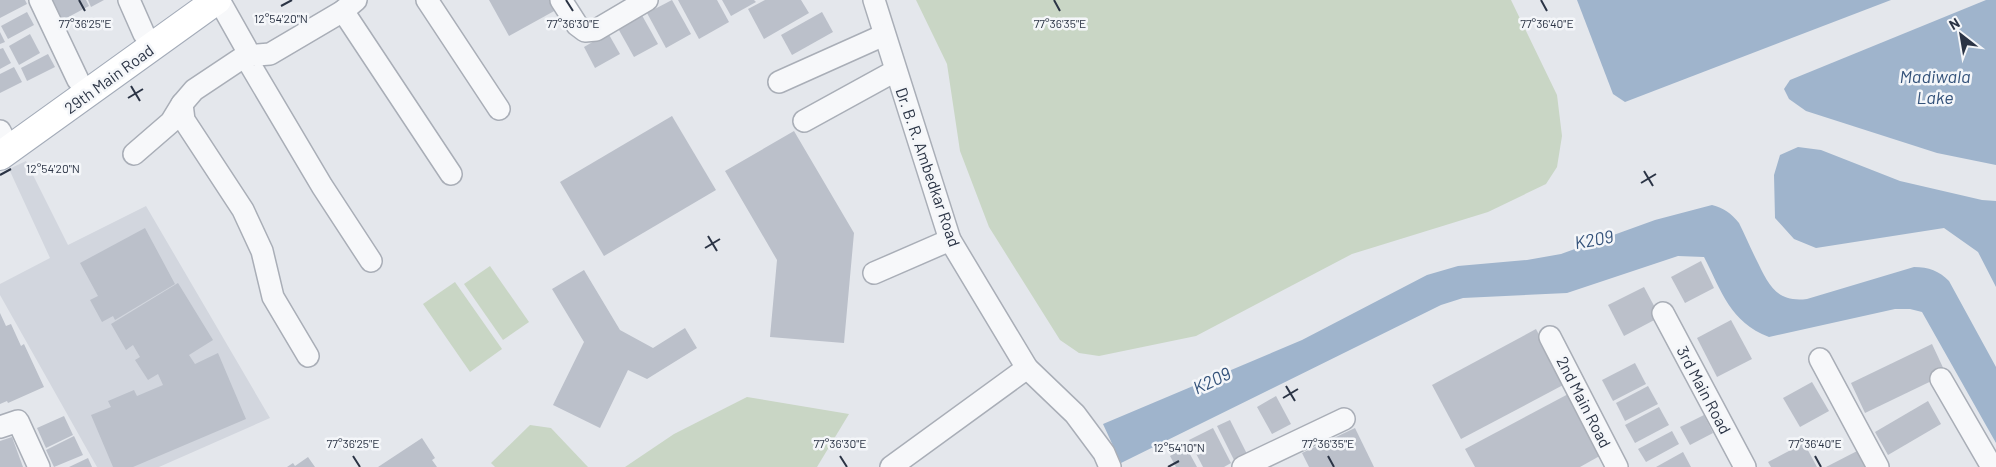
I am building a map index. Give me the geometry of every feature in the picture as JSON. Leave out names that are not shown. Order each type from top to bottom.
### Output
[{"type":"main road","name":"29th Main Road","points":[[0,140],[78,80],[192,0]]},
{"type":"main road","name":"29th Main Road","points":[[0,140],[218,0]]},
{"type":"street","points":[[40,0],[78,80]]},
{"type":"street","points":[[129,0],[144,34]]},
{"type":"street","points":[[218,0],[246,48],[246,56],[322,186],[371,261]]},
{"type":"street","points":[[428,0],[499,109]]},
{"type":"street","points":[[561,0],[577,25],[585,31],[596,30],[647,0]]},
{"type":"street","name":"Dr. B. R. Ambedkar Road","points":[[874,0],[950,240],[1028,368],[1075,414],[1104,453],[1110,467]]},
{"type":"street","points":[[134,154],[171,122],[182,104],[194,90],[246,56],[270,54],[349,5],[451,174]]},
{"type":"street","points":[[780,82],[884,34]]},
{"type":"street","points":[[804,121],[895,71]]},
{"type":"street","points":[[182,104],[184,120],[243,210],[262,251],[272,297],[308,356]]},
{"type":"street","points":[[874,273],[950,240]]},
{"type":"street","name":"3rd Main Road","points":[[1663,313],[1745,467]]},
{"type":"street","name":"2nd Main Road","points":[[1550,337],[1617,467]]},
{"type":"street","points":[[1820,359],[1878,467]]},
{"type":"street","points":[[890,467],[1028,368]]},
{"type":"street","points":[[1941,380],[1992,467]]},
{"type":"street","points":[[1243,467],[1344,419]]},
{"type":"street","points":[[0,427],[18,421],[39,467]]},
{"type":"shaded area","points":[[26,161],[68,245],[146,206],[270,418],[159,467],[97,467],[0,295],[0,284],[50,258],[9,169]]},
{"type":"green space","points":[[916,0],[1511,0],[1557,95],[1562,136],[1557,167],[1546,184],[1488,212],[1352,254],[1196,336],[1099,356],[1079,353],[1060,340],[989,227],[960,151],[947,64]]},
{"type":"green space","points":[[490,266],[529,322],[503,340],[464,284]]},
{"type":"green space","points":[[455,282],[502,349],[470,372],[423,304]]},
{"type":"green space","points":[[747,397],[849,414],[817,467],[625,467],[674,434]]},
{"type":"green space","points":[[530,425],[551,428],[588,467],[495,467],[491,463]]},
{"type":"water","points":[[1577,0],[1891,0],[1625,102],[1613,94]]},
{"type":"water","name":"Madiwala Lake","points":[[1986,0],[1996,0],[1996,165],[1937,153],[1806,111],[1789,99],[1784,89],[1790,80]]},
{"type":"water","points":[[1798,147],[1821,150],[1900,181],[1982,200],[1996,201],[1996,287],[1978,252],[1944,228],[1816,248],[1794,239],[1775,218],[1774,175],[1780,155]]},
{"type":"water","name":"K209","points":[[1712,205],[1727,211],[1739,223],[1769,283],[1774,290],[1787,298],[1807,299],[1914,267],[1933,270],[1949,281],[1996,367],[1996,443],[1922,312],[1910,309],[1895,309],[1769,337],[1756,331],[1736,314],[1722,294],[1704,257],[1678,256],[1567,293],[1463,298],[1441,305],[1121,463],[1103,424],[1302,340],[1427,275],[1458,266],[1527,260],[1561,254],[1655,220]]},
{"type":"building","points":[[0,0],[25,0],[27,4],[0,18]]},
{"type":"building","points":[[50,0],[86,0],[89,6],[61,21]]},
{"type":"building","points":[[88,0],[104,0],[91,7]]},
{"type":"building","points":[[489,0],[550,0],[556,10],[509,36]]},
{"type":"building","points":[[672,0],[691,34],[666,48],[647,13]]},
{"type":"building","points":[[678,0],[717,0],[729,22],[699,39]]},
{"type":"building","points":[[722,0],[754,0],[756,2],[731,16]]},
{"type":"building","points":[[765,0],[801,0],[809,13],[764,39],[748,9]]},
{"type":"building","points":[[639,10],[658,44],[634,57],[615,23]]},
{"type":"building","points":[[27,12],[34,25],[8,39],[1,26]]},
{"type":"building","points":[[822,12],[833,32],[792,55],[781,35]]},
{"type":"building","points":[[0,32],[5,42],[0,44]]},
{"type":"building","points":[[608,33],[620,54],[595,68],[584,47]]},
{"type":"building","points":[[30,34],[40,53],[19,65],[9,46]]},
{"type":"building","points":[[3,48],[11,63],[0,69],[0,49]]},
{"type":"building","points":[[48,54],[55,67],[27,81],[21,68]]},
{"type":"building","points":[[14,67],[22,82],[0,93],[0,74]]},
{"type":"building","points":[[672,116],[716,190],[604,256],[560,182]]},
{"type":"building","points":[[794,131],[854,233],[844,343],[770,337],[777,260],[725,171]]},
{"type":"building","points":[[145,228],[175,284],[115,320],[113,316],[102,322],[90,300],[98,296],[80,263]]},
{"type":"building","points":[[1701,261],[1714,288],[1685,303],[1671,277]]},
{"type":"building","points":[[584,270],[620,330],[653,348],[685,328],[697,348],[647,379],[628,370],[600,428],[553,405],[584,342],[552,289]]},
{"type":"building","points":[[178,283],[213,340],[189,355],[195,364],[218,353],[246,419],[133,467],[113,467],[91,415],[111,407],[108,401],[134,390],[137,396],[163,385],[158,374],[148,380],[135,360],[140,357],[133,345],[126,350],[111,324]]},
{"type":"building","points":[[1644,287],[1660,317],[1624,336],[1608,305]]},
{"type":"building","points":[[0,313],[6,326],[11,324],[21,346],[24,344],[44,387],[8,403],[7,401],[0,404]]},
{"type":"building","points":[[1731,320],[1752,359],[1717,377],[1697,338]]},
{"type":"building","points":[[1536,329],[1565,384],[1461,439],[1432,385]]},
{"type":"building","points":[[1932,344],[1946,374],[1865,413],[1851,383]]},
{"type":"building","points":[[1635,363],[1646,384],[1613,401],[1602,380]]},
{"type":"building","points":[[1812,382],[1829,411],[1800,427],[1783,398]]},
{"type":"building","points":[[1648,386],[1658,404],[1625,421],[1616,403]]},
{"type":"building","points":[[1572,392],[1605,453],[1580,467],[1475,467],[1465,449]]},
{"type":"building","points":[[1276,396],[1291,424],[1272,434],[1257,407]]},
{"type":"building","points":[[1928,401],[1941,424],[1888,455],[1875,432]]},
{"type":"building","points":[[1659,407],[1669,425],[1635,443],[1625,425]]},
{"type":"building","points":[[1704,415],[1713,433],[1690,445],[1680,427]]},
{"type":"building","points":[[64,416],[73,435],[46,448],[37,428]]},
{"type":"building","points":[[1230,420],[1247,454],[1234,460],[1217,426]]},
{"type":"building","points":[[1213,428],[1231,463],[1224,467],[1203,467],[1189,440]]},
{"type":"building","points":[[1355,428],[1374,467],[1309,467],[1302,453]]},
{"type":"building","points":[[1672,431],[1679,444],[1646,462],[1638,449]]},
{"type":"building","points":[[74,436],[83,455],[54,467],[46,450]]},
{"type":"building","points":[[12,437],[23,467],[0,467],[0,441]]},
{"type":"building","points":[[422,438],[435,458],[432,460],[437,467],[378,467]]},
{"type":"building","points":[[1804,443],[1817,467],[1771,467],[1768,462]]},
{"type":"building","points":[[1186,447],[1197,467],[1176,467],[1170,456]]},
{"type":"building","points":[[1861,449],[1871,467],[1826,467]]},
{"type":"building","points":[[1683,452],[1691,467],[1656,467]]},
{"type":"building","points":[[308,457],[315,467],[287,467],[293,463],[295,466]]},
{"type":"building","points":[[88,458],[92,467],[69,467]]}]
